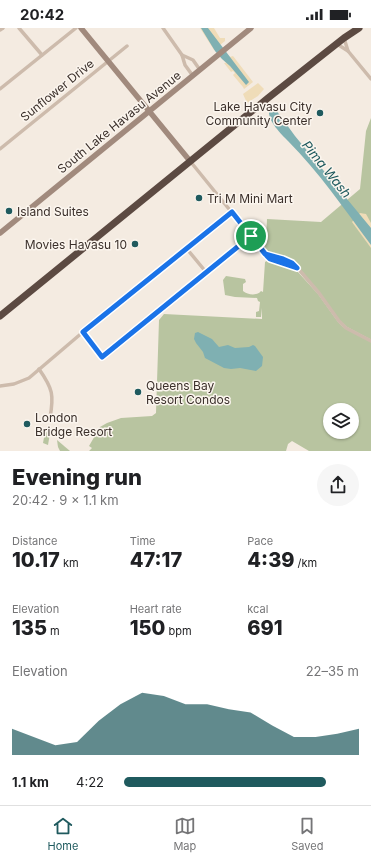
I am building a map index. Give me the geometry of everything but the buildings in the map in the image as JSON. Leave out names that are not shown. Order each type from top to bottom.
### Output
[{"type":"highway","points":[[0,316],[190,161],[358,28]]},
{"type":"main road","points":[[82,28],[190,161]]},
{"type":"main road","name":"South Lake Havasu Avenue","points":[[0,233],[251,28]]},
{"type":"street","points":[[19,28],[42,55]]},
{"type":"street","points":[[0,90],[76,28]]},
{"type":"street","points":[[163,28],[182,55],[185,65],[193,76]]},
{"type":"street","points":[[344,38],[348,51]]},
{"type":"street","points":[[337,44],[348,51],[371,80]]},
{"type":"street","name":"Sunflower Drive","points":[[0,149],[127,46]]},
{"type":"street","points":[[182,55],[192,59],[200,70]]},
{"type":"street","points":[[190,161],[265,254],[292,263],[319,293],[339,321],[346,328],[371,341]]},
{"type":"street","points":[[0,386],[22,382],[232,212]]},
{"type":"street","points":[[83,332],[102,357],[251,236]]},
{"type":"street","points":[[187,249],[206,272]]},
{"type":"street","points":[[39,369],[51,389],[53,402],[50,418]]},
{"type":"green space","points":[[371,118],[371,451],[309,451],[292,441],[288,444],[286,451],[89,451],[92,448],[89,446],[100,427],[107,423],[121,418],[152,416],[156,413],[159,320],[164,314],[262,319],[262,308],[261,317],[256,317],[256,312],[259,311],[260,302],[257,298],[225,295],[223,280],[226,276],[245,279],[246,282],[243,284],[243,291],[250,294],[255,294],[261,291],[263,292],[265,262],[268,260],[297,271],[318,294],[343,327],[370,339],[347,327],[340,321],[300,270],[270,254],[262,244],[266,242],[267,219],[321,222],[360,189],[366,131]]},
{"type":"green space","points":[[45,432],[50,433],[48,445],[43,443]]},
{"type":"green space","points":[[57,440],[70,451],[60,451]]},
{"type":"sand","points":[[200,28],[214,28],[220,38],[225,38],[225,41],[214,50]]},
{"type":"sand","points":[[233,56],[253,82],[244,89],[233,75],[235,73],[233,71],[231,72],[224,63],[226,63],[223,59]]},
{"type":"sand","points":[[258,83],[264,89],[258,96],[247,103],[243,94]]},
{"type":"sand","points":[[360,213],[366,214],[371,223],[371,248],[352,222]]},
{"type":"water","points":[[201,28],[208,28],[249,82],[246,85],[215,51]]},
{"type":"water","points":[[276,110],[295,136],[371,228],[371,245],[321,178],[276,127],[269,115],[269,111]]},
{"type":"water","points":[[198,332],[212,339],[219,347],[228,345],[235,348],[255,346],[263,357],[262,366],[256,371],[240,368],[231,369],[224,368],[205,358],[203,352],[194,339],[195,333]]},
{"type":"place","name":"Lake Havasu City Community Center","points":[[320,113]]},
{"type":"place","name":"Tri M Mini Mart","points":[[199,198]]},
{"type":"place","name":"Island Suites","points":[[9,211]]},
{"type":"place","name":"Movies Havasu 10","points":[[135,244]]},
{"type":"place","name":"Queens Bay Resort Condos","points":[[138,392]]},
{"type":"place","name":"London Bridge Resort","points":[[27,424]]},
{"type":"route","points":[[251,236],[102,357],[83,332],[232,212],[251,236],[265,254],[270,256],[283,259],[292,263],[297,268],[270,259],[267,256],[251,236]]},
{"type":"water label","name":"Pima Wash","points":[[327,169]]}]
